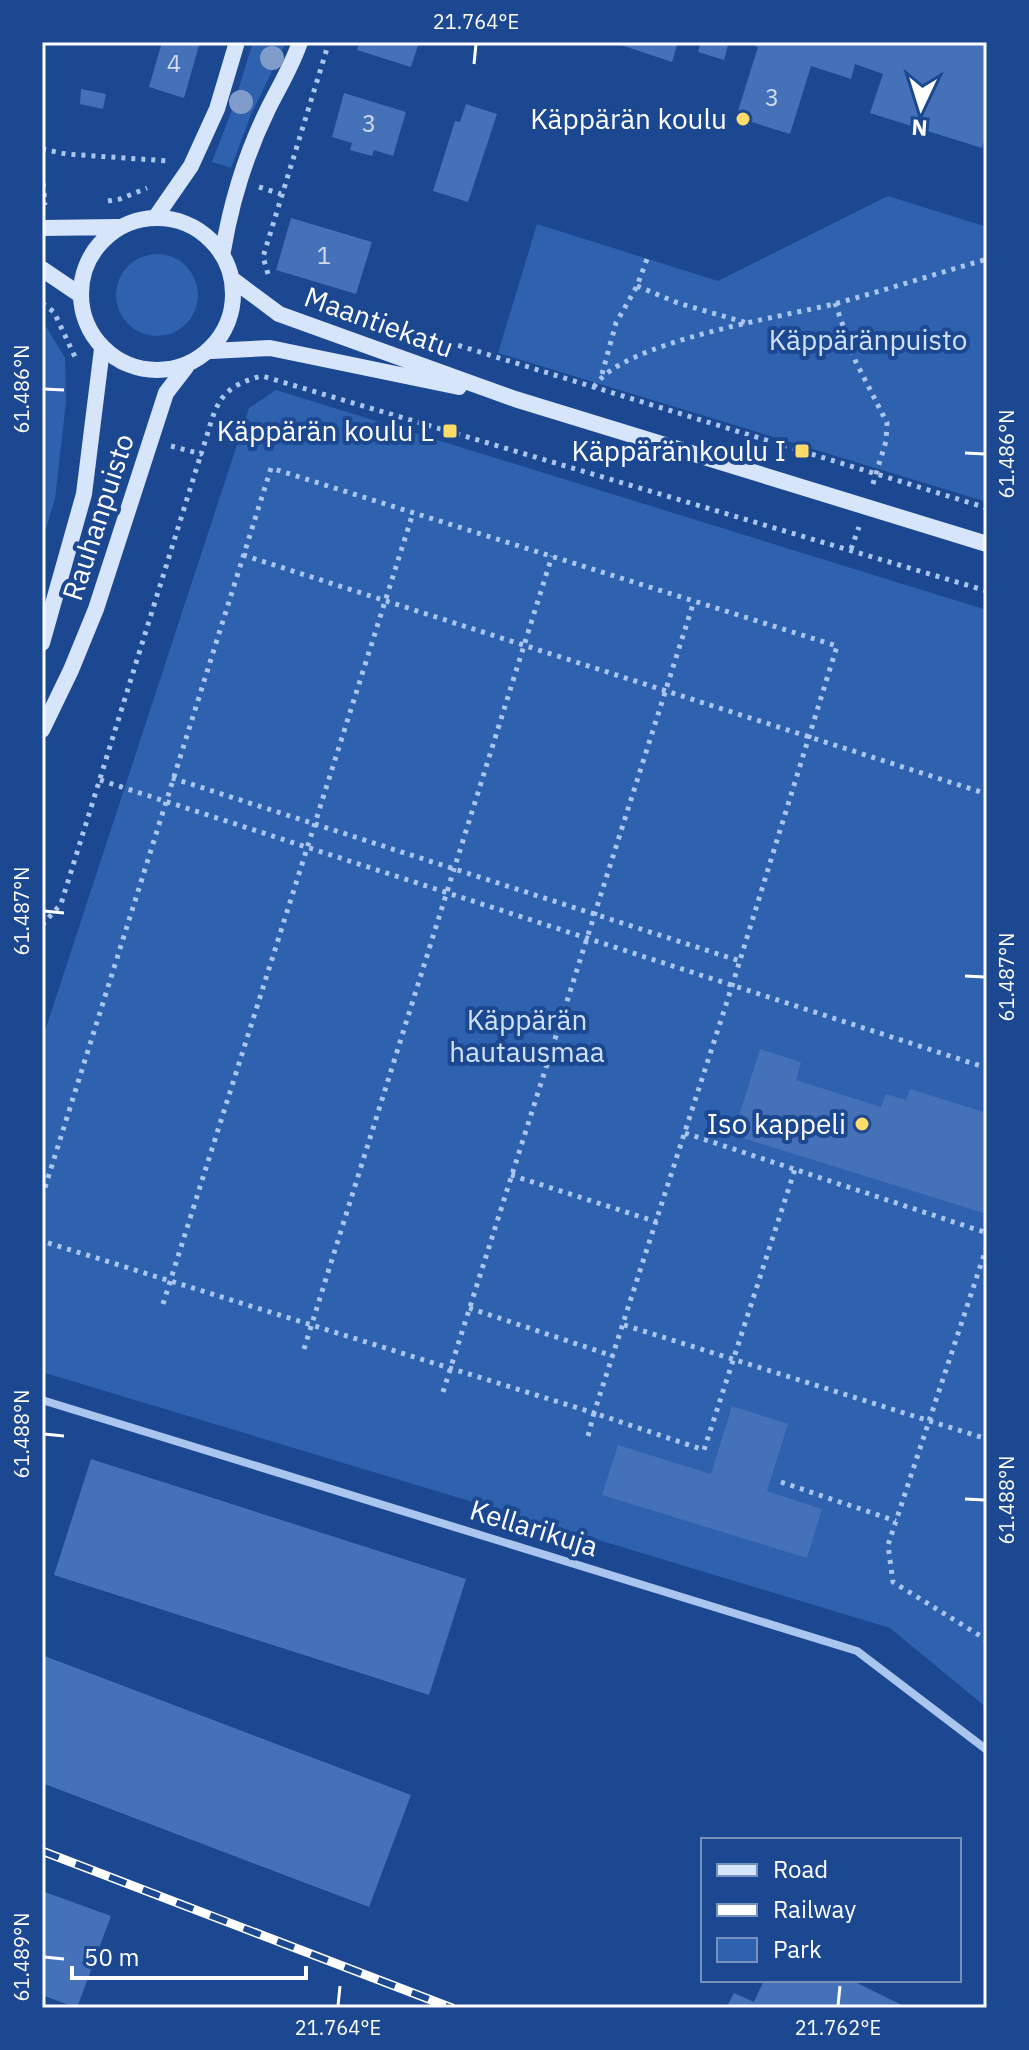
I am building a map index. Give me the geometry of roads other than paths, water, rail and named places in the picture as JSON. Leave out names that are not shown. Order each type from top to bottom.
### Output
[{"type":"main road","points":[[155,218],[198,152],[217,109],[237,42]]},
{"type":"main road","points":[[117,227],[95,249],[83,269],[79,294],[85,321],[102,349],[129,365],[156,370],[186,367],[211,351],[227,320],[232,279],[223,251],[229,213],[267,112],[294,62],[300,42]]},
{"type":"main road","points":[[42,228],[117,227],[155,218],[204,232],[223,251]]},
{"type":"main road","points":[[42,269],[79,294]]},
{"type":"main road","name":"Maantiekatu","points":[[232,279],[279,314],[515,399],[987,544]]},
{"type":"main road","name":"Maantiekatu","points":[[211,351],[270,348],[515,399]]},
{"type":"main road","name":"Rauhanpuisto","points":[[42,643],[84,494],[102,349]]},
{"type":"main road","name":"Rauhanpuisto","points":[[42,730],[96,609],[166,393],[186,367]]},
{"type":"street","name":"Kellarikuja","points":[[42,1400],[857,1651],[987,1750]]},
{"type":"railway","points":[[42,1851],[452,2008]]},
{"type":"place","name":"Käppärän koulu","points":[[743,119]]},
{"type":"place","name":"Käppärän koulu L","points":[[450,431]]},
{"type":"place","name":"Käppärän koulu I","points":[[802,451]]},
{"type":"place","name":"Iso kappeli","points":[[862,1124]]},
{"type":"park label","name":"Käppäränpuisto","points":[[868,340]]},
{"type":"park label","name":"Käppärän hautausmaa","points":[[527,1036]]}]
